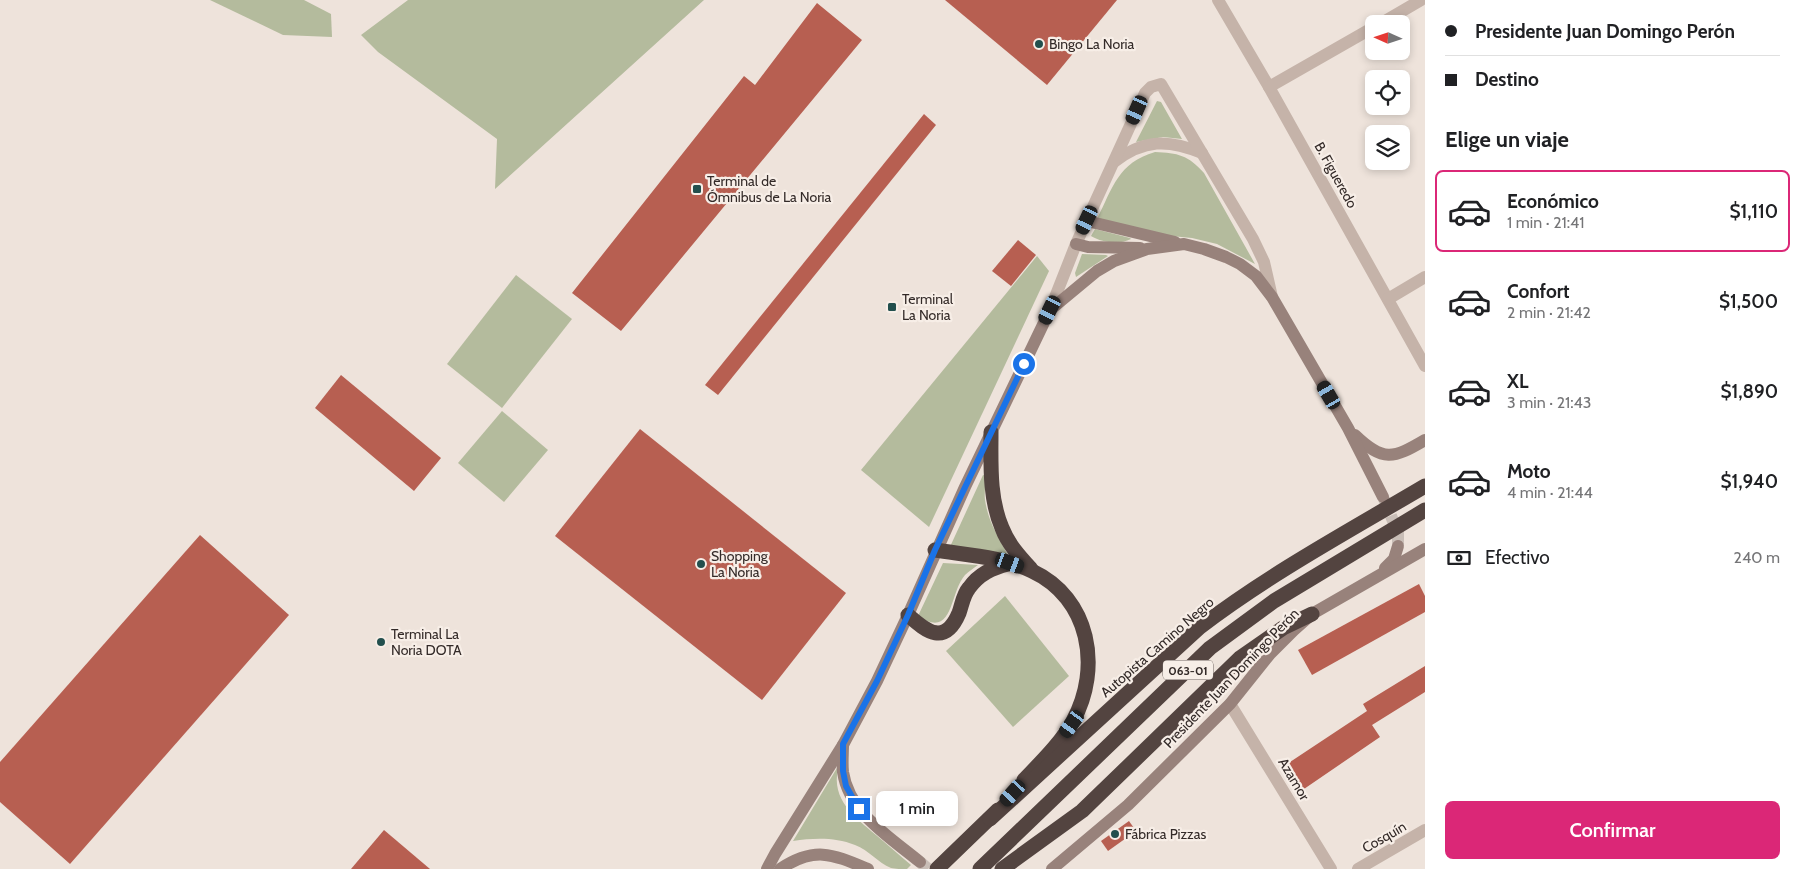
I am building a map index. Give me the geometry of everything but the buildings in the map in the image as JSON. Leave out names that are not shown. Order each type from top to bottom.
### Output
[{"type":"highway","points":[[990,819],[1072,724],[1086,690],[1089,655],[1080,621],[1066,597],[1057,587],[1033,571],[1016,552],[1002,530],[994,499],[991,470],[991,432]]},
{"type":"highway","name":"Autopista Camino Negro","points":[[937,869],[1200,627],[1231,603],[1269,578],[1425,486]]},
{"type":"highway","name":"063-01","points":[[980,869],[1210,648],[1274,601],[1425,510]]},
{"type":"highway","points":[[935,550],[1010,563],[1033,571]]},
{"type":"highway","points":[[908,615],[922,628],[932,633],[940,633],[948,629],[954,623],[968,589],[978,577],[991,569],[1010,563]]},
{"type":"highway","points":[[1002,869],[1082,811],[1240,658],[1283,628],[1312,614]]},
{"type":"street","name":"B. Figueredo","points":[[1218,0],[1269,87],[1425,366]]},
{"type":"street","points":[[1395,15],[1421,0]]},
{"type":"street","points":[[1269,87],[1365,32]]},
{"type":"street","points":[[767,869],[843,744],[877,681],[908,615],[935,550],[1050,310],[1076,244],[1145,93],[1151,86],[1161,84],[1256,247],[1264,262],[1272,297]]},
{"type":"street","points":[[1114,163],[1134,149],[1156,143],[1184,145],[1202,153]]},
{"type":"street","points":[[1087,220],[1204,249],[1240,264],[1256,276],[1272,297],[1348,428],[1383,497]]},
{"type":"street","points":[[1076,244],[1088,247],[1147,249],[1184,244]]},
{"type":"street","points":[[1050,310],[1097,271],[1114,261],[1147,249]]},
{"type":"street","points":[[1388,299],[1425,277]]},
{"type":"street","points":[[1348,428],[1369,448],[1379,454],[1396,455],[1425,440]]},
{"type":"street","points":[[1372,580],[1394,559],[1398,546]]},
{"type":"street","name":"Presidente Juan Domingo Perón","points":[[1052,869],[1128,805],[1230,704],[1282,641],[1312,614],[1425,549]]},
{"type":"street","name":"Azamor","points":[[1230,704],[1331,869]]},
{"type":"street","points":[[843,744],[843,771],[846,786],[859,809],[920,862]]},
{"type":"street","name":"Cosquín","points":[[1358,869],[1425,830]]},
{"type":"street","points":[[780,869],[792,861],[808,855],[822,854],[868,869]]},
{"type":"green space","points":[[210,0],[304,0],[331,14],[332,37],[283,35]]},
{"type":"green space","points":[[408,0],[704,0],[495,189],[497,139],[378,52],[361,35]]},
{"type":"green space","points":[[1157,101],[1161,102],[1182,139],[1163,137],[1136,142]]},
{"type":"green space","points":[[1155,152],[1182,156],[1193,162],[1204,173],[1255,264],[1217,244],[1192,238],[1171,236],[1097,219],[1118,178],[1133,163]]},
{"type":"green space","points":[[1095,229],[1131,239],[1116,243],[1101,240],[1091,236]]},
{"type":"green space","points":[[1082,254],[1108,256],[1076,277],[1075,273]]},
{"type":"green space","points":[[1037,256],[1049,271],[929,527],[861,470]]},
{"type":"green space","points":[[516,275],[572,319],[502,408],[447,364]]},
{"type":"green space","points":[[502,411],[548,450],[504,502],[458,463]]},
{"type":"green space","points":[[983,475],[986,476],[985,497],[988,515],[1008,555],[949,549]]},
{"type":"green space","points":[[943,563],[978,565],[965,575],[944,618],[938,622],[930,622],[918,616]]},
{"type":"green space","points":[[1005,596],[1069,676],[1013,727],[946,651]]},
{"type":"green space","points":[[837,768],[838,790],[846,807],[911,865],[907,869],[891,868],[860,847],[847,842],[824,839],[793,841]]},
{"type":"tunnel","points":[[1384,499],[1398,533],[1398,546]]},
{"type":"tunnel","points":[[920,862],[928,869]]},
{"type":"place","name":"Bingo La Noria","points":[[1039,44]]},
{"type":"place","name":"Terminal de Ómnibus de La Noria","points":[[697,189]]},
{"type":"place","name":"Terminal La Noria","points":[[892,307]]},
{"type":"place","name":"Shopping La Noria","points":[[701,564]]},
{"type":"place","name":"Terminal La Noria DOTA","points":[[381,642]]},
{"type":"place","name":"Fábrica Pizzas","points":[[1115,834]]},
{"type":"route","points":[[859,809],[846,786],[843,771],[843,744],[877,681],[908,615],[935,550],[1024,364]]}]
